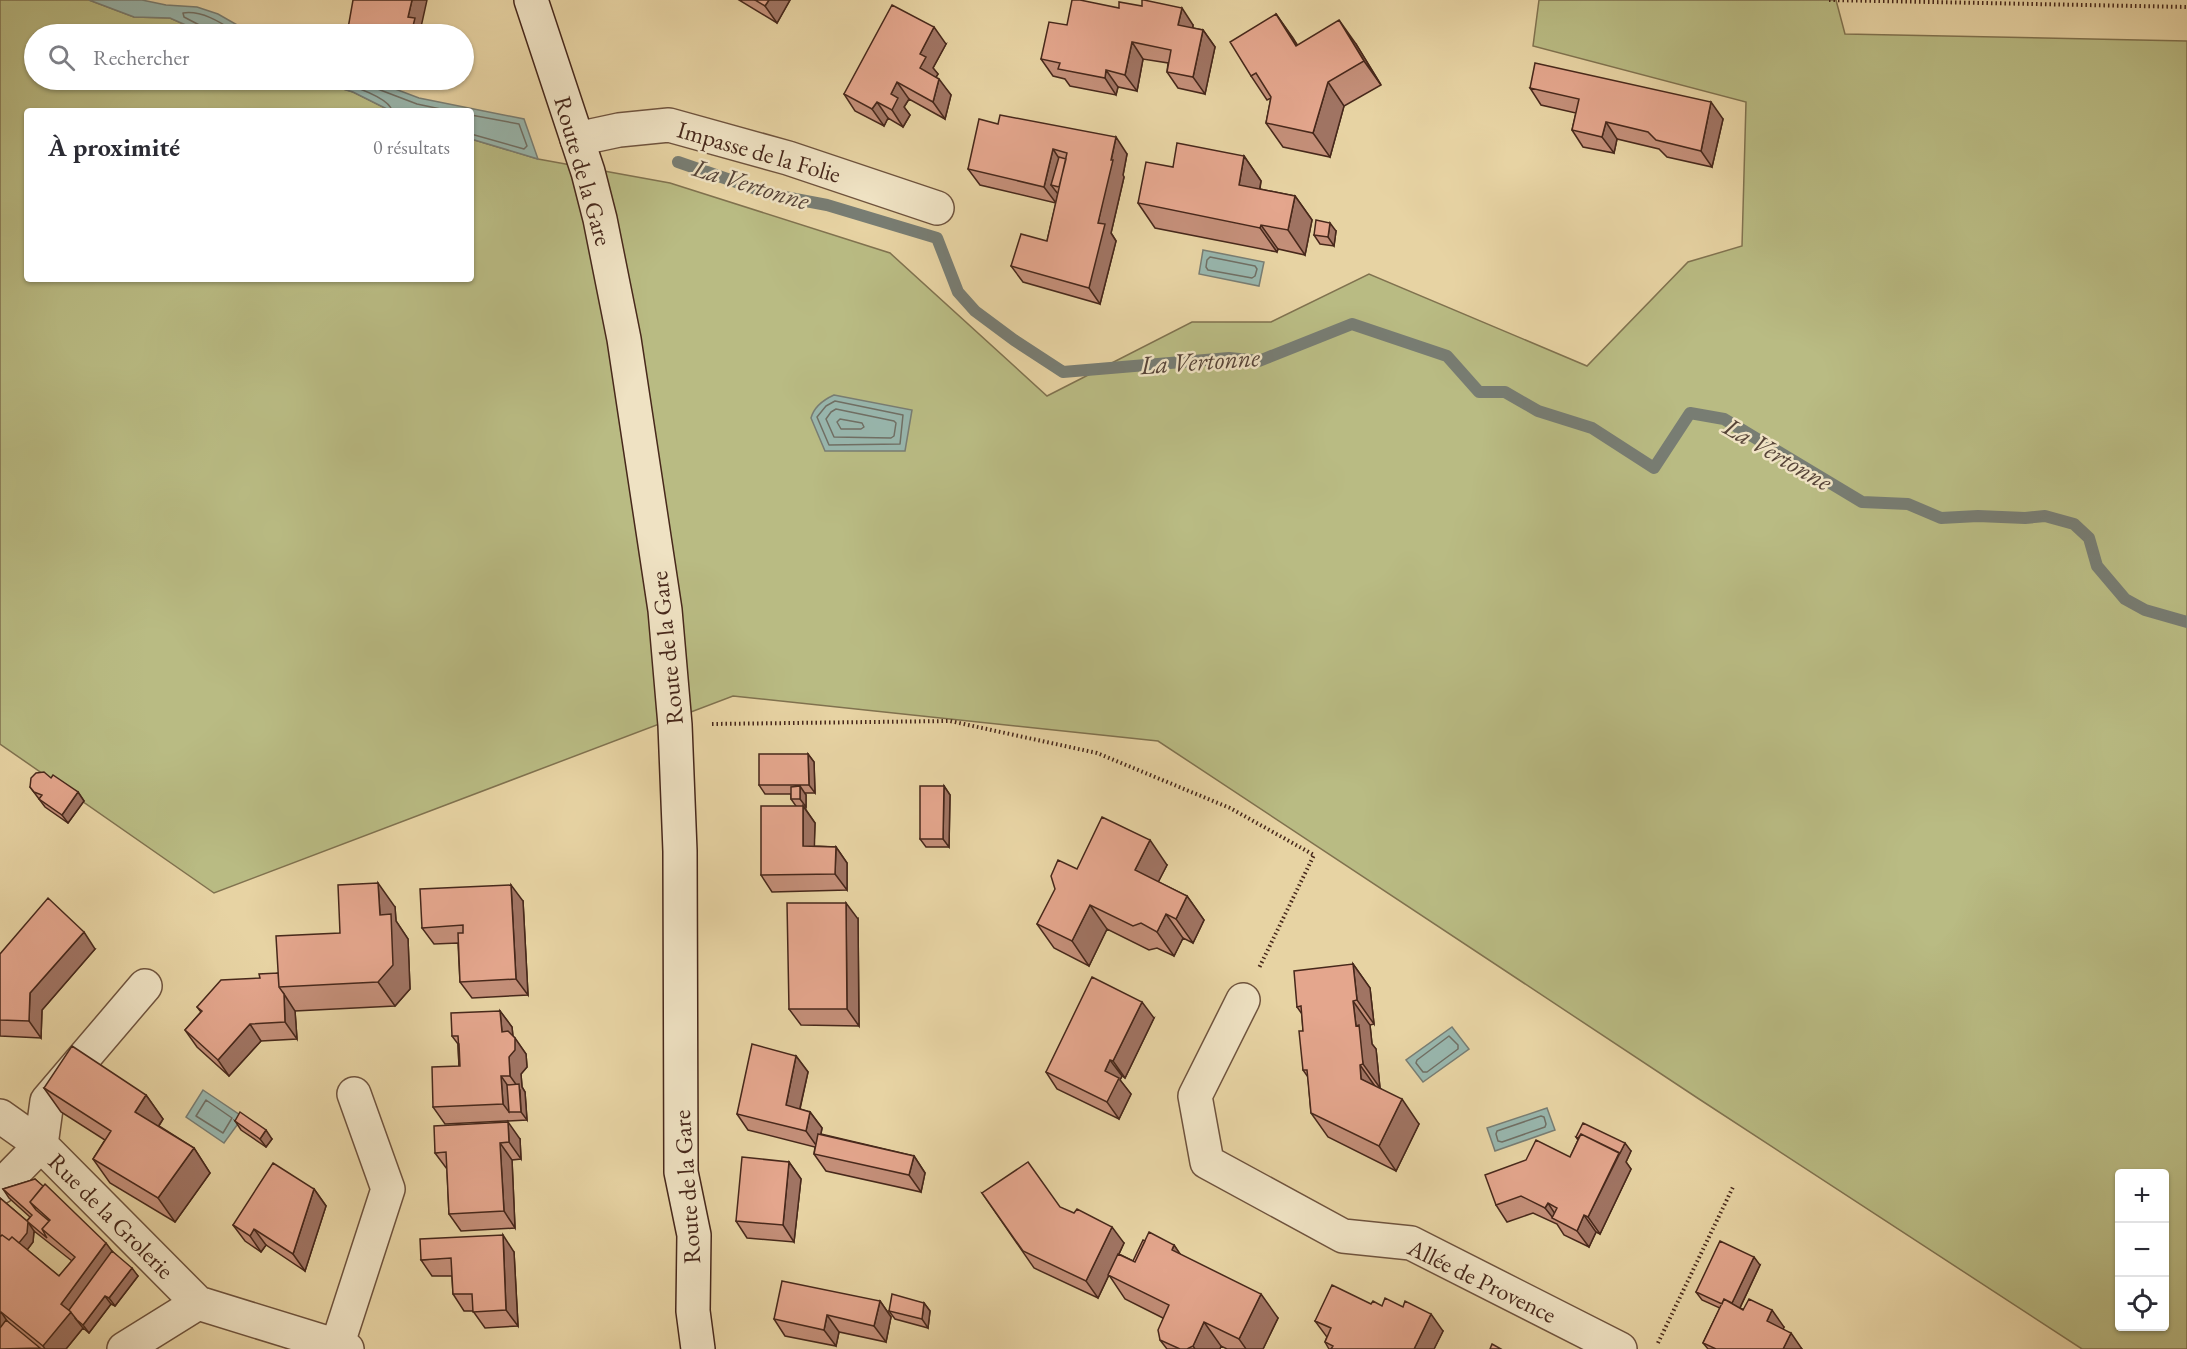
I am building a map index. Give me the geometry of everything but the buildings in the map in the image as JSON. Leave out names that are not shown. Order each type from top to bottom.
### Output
[{"type":"street","name":"Route de la Gare","points":[[531,0],[577,139],[600,219],[624,339],[665,610],[675,725],[680,851],[681,1172],[694,1235],[693,1311],[698,1349]]},
{"type":"street","name":"Impasse de la Folie","points":[[577,139],[619,130],[669,125],[788,158],[938,207]]},
{"type":"street","points":[[0,1116],[41,1145],[47,1101],[145,986]]},
{"type":"street","name":"Allée de Provence","points":[[1243,1000],[1195,1096],[1207,1162],[1343,1236],[1411,1243],[1620,1349]]},
{"type":"street","points":[[342,1347],[387,1189],[354,1094]]},
{"type":"street","name":"Rue de la Grolerie","points":[[0,1187],[41,1145],[198,1303],[342,1347]]},
{"type":"street","name":"Rue de la Grolerie","points":[[124,1349],[198,1303]]},
{"type":"street","name":"Route de la Gare","points":[[682,1349],[693,1311]]},
{"type":"path","points":[[1829,0],[2187,7]]},
{"type":"path","points":[[675,725],[950,721],[1097,753],[1230,808],[1314,855],[1243,1000]]},
{"type":"path","points":[[1656,1349],[1732,1186]]},
{"type":"green space","points":[[0,0],[89,0],[134,17],[170,18],[184,24],[24,24],[24,90],[346,90],[385,108],[24,108],[24,282],[474,282],[474,140],[538,159],[670,183],[890,253],[1047,396],[1192,322],[1271,322],[1369,274],[1587,366],[1688,262],[1742,246],[1746,102],[1533,46],[1539,0],[1836,0],[1845,34],[2187,41],[2187,1349],[2082,1349],[1158,741],[733,696],[214,893],[0,744]]},
{"type":"water","points":[[89,0],[142,0],[166,5],[197,7],[218,14],[236,24],[184,24],[170,18],[134,17]]},
{"type":"water","points":[[346,90],[398,90],[419,98],[469,108],[385,108]]},
{"type":"water","points":[[474,109],[524,119],[538,159],[474,140]]},
{"type":"water","points":[[1203,250],[1264,262],[1259,286],[1199,274]]},
{"type":"water","points":[[834,395],[912,410],[905,451],[825,451],[811,418],[819,404]]},
{"type":"water","points":[[1452,1027],[1469,1049],[1423,1082],[1406,1060]]},
{"type":"water","points":[[203,1090],[243,1117],[224,1143],[186,1117]]},
{"type":"water","points":[[1547,1108],[1555,1130],[1495,1151],[1487,1128]]},
{"type":"waterway","name":"La Vertonne","points":[[678,162],[774,195],[827,205],[937,238],[958,292],[975,311],[1063,372],[1229,358],[1259,361],[1352,324],[1447,356],[1479,392],[1505,392],[1538,411],[1592,428],[1654,468],[1690,413],[1724,419],[1862,502],[1908,504],[1941,518],[2045,516],[2074,524],[2089,538],[2097,566],[2125,599],[2145,610],[2187,622]]}]
